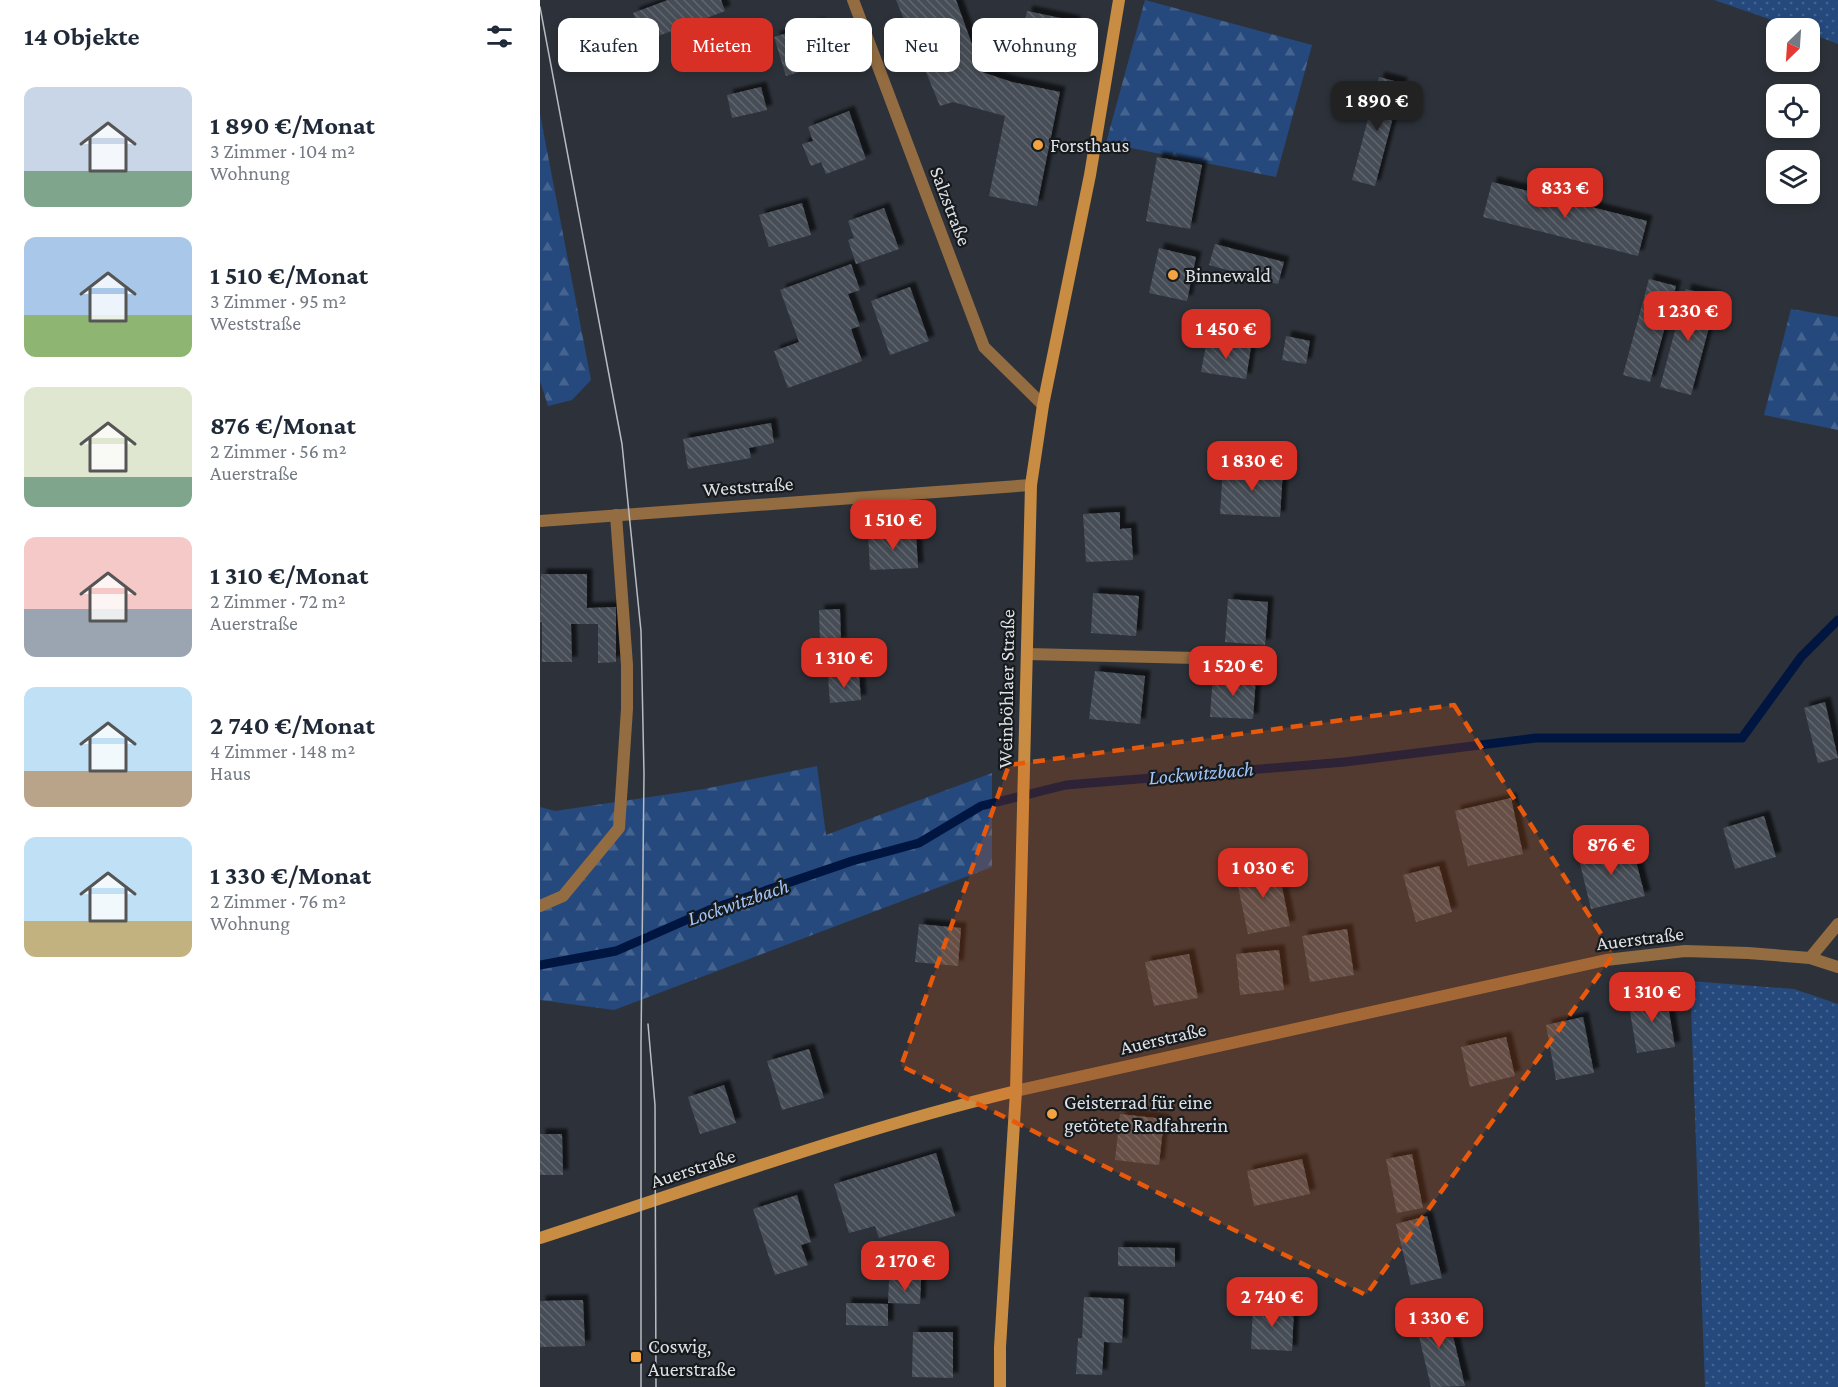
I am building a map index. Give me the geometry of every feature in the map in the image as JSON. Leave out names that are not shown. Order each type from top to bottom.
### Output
[{"type":"main road","name":"Weinböhlaer Straße","points":[[1000,1387],[1000,1347],[1016,1091],[1030,485],[1043,405],[1090,175],[1119,0]]},
{"type":"main road","name":"Auerstraße","points":[[540,1238],[846,1137],[960,1104],[1016,1091]]},
{"type":"street","name":"Salzstraße","points":[[854,0],[984,347],[1043,405]]},
{"type":"street","name":"Weststraße","points":[[540,521],[1030,485]]},
{"type":"street","points":[[540,906],[563,896],[620,828],[627,720],[627,664],[616,515]]},
{"type":"street","points":[[1027,654],[1196,658]]},
{"type":"street","points":[[1810,958],[1838,924]]},
{"type":"street","name":"Auerstraße","points":[[1016,1091],[1606,960],[1685,951],[1748,952],[1810,958],[1838,967]]},
{"type":"highlighted area","points":[[1454,705],[1614,954],[1366,1295],[901,1066],[1009,765]]},
{"type":"green space","points":[[1145,0],[1312,45],[1276,177],[1106,143]]},
{"type":"green space","points":[[1714,0],[1838,0],[1838,44],[1820,37],[1820,18],[1766,18]]},
{"type":"green space","points":[[540,114],[591,380],[572,400],[548,406],[540,381]]},
{"type":"green space","points":[[1791,309],[1838,317],[1838,430],[1764,415]]},
{"type":"green space","points":[[817,766],[826,835],[992,773],[992,867],[614,1010],[540,1000],[540,807],[555,811],[704,789]]},
{"type":"green space","points":[[1690,981],[1794,989],[1838,1004],[1838,1387],[1705,1387]]},
{"type":"building","points":[[668,0],[721,0],[725,11],[706,18],[671,18],[671,31],[659,36],[659,18],[635,18],[633,13]]},
{"type":"building","points":[[896,0],[956,0],[972,44],[972,72],[982,72],[1012,82],[1060,92],[1037,206],[989,196],[1005,116],[953,102],[940,106],[926,72],[960,72],[960,18],[903,18]]},
{"type":"building","points":[[1027,11],[1061,18],[1026,18]]},
{"type":"building","points":[[785,34],[785,72],[799,72],[786,76],[774,37]]},
{"type":"building","points":[[1379,77],[1402,83],[1375,186],[1352,180]]},
{"type":"building","points":[[761,87],[767,110],[732,118],[727,95]]},
{"type":"building","points":[[849,111],[866,159],[826,174],[821,162],[811,166],[802,144],[813,141],[808,127]]},
{"type":"building","points":[[1157,157],[1202,165],[1190,229],[1146,221]]},
{"type":"building","points":[[1492,182],[1647,221],[1638,256],[1483,217]]},
{"type":"building","points":[[802,203],[811,235],[769,247],[759,215]]},
{"type":"building","points":[[884,208],[899,249],[856,264],[848,240],[854,238],[848,221]]},
{"type":"building","points":[[1215,244],[1284,262],[1278,284],[1209,265]]},
{"type":"building","name":"Binnewald","points":[[1159,248],[1196,257],[1187,301],[1149,293]]},
{"type":"building","points":[[851,264],[860,290],[848,294],[860,326],[851,329],[862,361],[788,388],[774,351],[799,342],[780,290]]},
{"type":"building","points":[[1649,279],[1676,286],[1650,382],[1623,375]]},
{"type":"building","points":[[910,287],[929,341],[890,355],[871,301]]},
{"type":"building","points":[[1686,289],[1717,297],[1691,395],[1660,387]]},
{"type":"building","points":[[1286,336],[1310,341],[1306,364],[1282,360]]},
{"type":"building","points":[[1207,340],[1251,347],[1246,379],[1201,372]]},
{"type":"building","points":[[771,423],[774,443],[749,448],[751,458],[688,469],[683,439]]},
{"type":"building","points":[[1223,466],[1283,469],[1280,517],[1220,514]]},
{"type":"building","points":[[1120,512],[1120,529],[1131,528],[1133,560],[1086,562],[1083,514]]},
{"type":"building","points":[[916,532],[918,568],[870,570],[868,534]]},
{"type":"building","points":[[541,574],[587,574],[587,608],[616,607],[616,662],[598,663],[598,624],[571,624],[572,662],[542,662]]},
{"type":"building","points":[[1093,593],[1139,596],[1136,636],[1091,633]]},
{"type":"building","points":[[1228,599],[1268,602],[1265,645],[1225,642]]},
{"type":"building","points":[[840,609],[841,643],[820,643],[819,610]]},
{"type":"building","points":[[1095,671],[1145,676],[1140,724],[1089,719]]},
{"type":"building","points":[[1213,674],[1256,677],[1253,719],[1210,717]]},
{"type":"building","points":[[859,675],[861,700],[830,703],[828,677]]},
{"type":"building","points":[[1825,702],[1838,758],[1818,763],[1804,708]]},
{"type":"building","points":[[1511,798],[1523,854],[1468,866],[1455,811]]},
{"type":"building","points":[[1764,816],[1776,857],[1735,869],[1723,828]]},
{"type":"building","points":[[1631,842],[1645,896],[1591,909],[1578,855]]},
{"type":"building","points":[[1277,863],[1290,926],[1248,934],[1235,872]]},
{"type":"building","points":[[1439,866],[1452,912],[1416,922],[1403,875]]},
{"type":"building","points":[[919,924],[961,928],[958,966],[915,962]]},
{"type":"building","points":[[1347,929],[1354,975],[1310,982],[1302,936]]},
{"type":"building","points":[[1279,950],[1284,990],[1240,995],[1236,954]]},
{"type":"building","points":[[1189,954],[1198,998],[1154,1006],[1145,962]]},
{"type":"building","points":[[1666,994],[1675,1047],[1637,1053],[1628,1000]]},
{"type":"building","points":[[1583,1017],[1594,1073],[1556,1080],[1546,1025]]},
{"type":"building","points":[[1506,1037],[1515,1076],[1470,1087],[1461,1047]]},
{"type":"building","points":[[809,1049],[824,1098],[782,1110],[767,1061]]},
{"type":"building","points":[[724,1085],[736,1123],[700,1134],[688,1097]]},
{"type":"building","points":[[1120,1114],[1164,1119],[1159,1165],[1115,1160]]},
{"type":"building","points":[[540,1134],[562,1134],[563,1175],[540,1175]]},
{"type":"building","points":[[936,1153],[955,1216],[879,1238],[875,1226],[849,1233],[834,1184]]},
{"type":"building","points":[[1412,1154],[1423,1208],[1397,1213],[1386,1159]]},
{"type":"building","points":[[1302,1159],[1310,1194],[1254,1206],[1247,1171]]},
{"type":"building","points":[[797,1195],[811,1242],[801,1245],[808,1265],[775,1275],[753,1209]]},
{"type":"building","points":[[1427,1216],[1442,1278],[1411,1285],[1396,1224]]},
{"type":"building","points":[[1118,1247],[1175,1248],[1175,1267],[1118,1266]]},
{"type":"building","points":[[889,1280],[921,1280],[920,1304],[888,1303]]},
{"type":"building","points":[[1084,1297],[1124,1299],[1122,1343],[1104,1342],[1102,1375],[1076,1374],[1078,1338],[1082,1338]]},
{"type":"building","points":[[583,1300],[585,1346],[540,1347],[540,1301]]},
{"type":"building","points":[[846,1303],[888,1304],[888,1326],[846,1325]]},
{"type":"building","points":[[1253,1305],[1294,1307],[1292,1351],[1251,1349]]},
{"type":"building","points":[[1446,1307],[1465,1386],[1431,1387],[1414,1315]]},
{"type":"building","points":[[913,1332],[953,1332],[953,1378],[912,1377]]},
{"type":"waterway","name":"Lockwitzbach","points":[[540,965],[616,951],[709,910],[852,861],[919,843],[981,806],[1066,785],[1345,762],[1536,738],[1742,738],[1801,657],[1838,620]]},
{"type":"tram line","points":[[540,7],[622,444],[641,631],[644,774],[641,1387]]},
{"type":"tram line","points":[[648,1024],[655,1105],[656,1387]]},
{"type":"place","name":"Forsthaus","points":[[1038,145]]},
{"type":"place","name":"Binnewald","points":[[1173,275]]},
{"type":"place","name":"Geisterrad für eine getötete Radfahrerin","points":[[1052,1114]]},
{"type":"place","name":"Coswig, Auerstraße","points":[[636,1357]]}]
